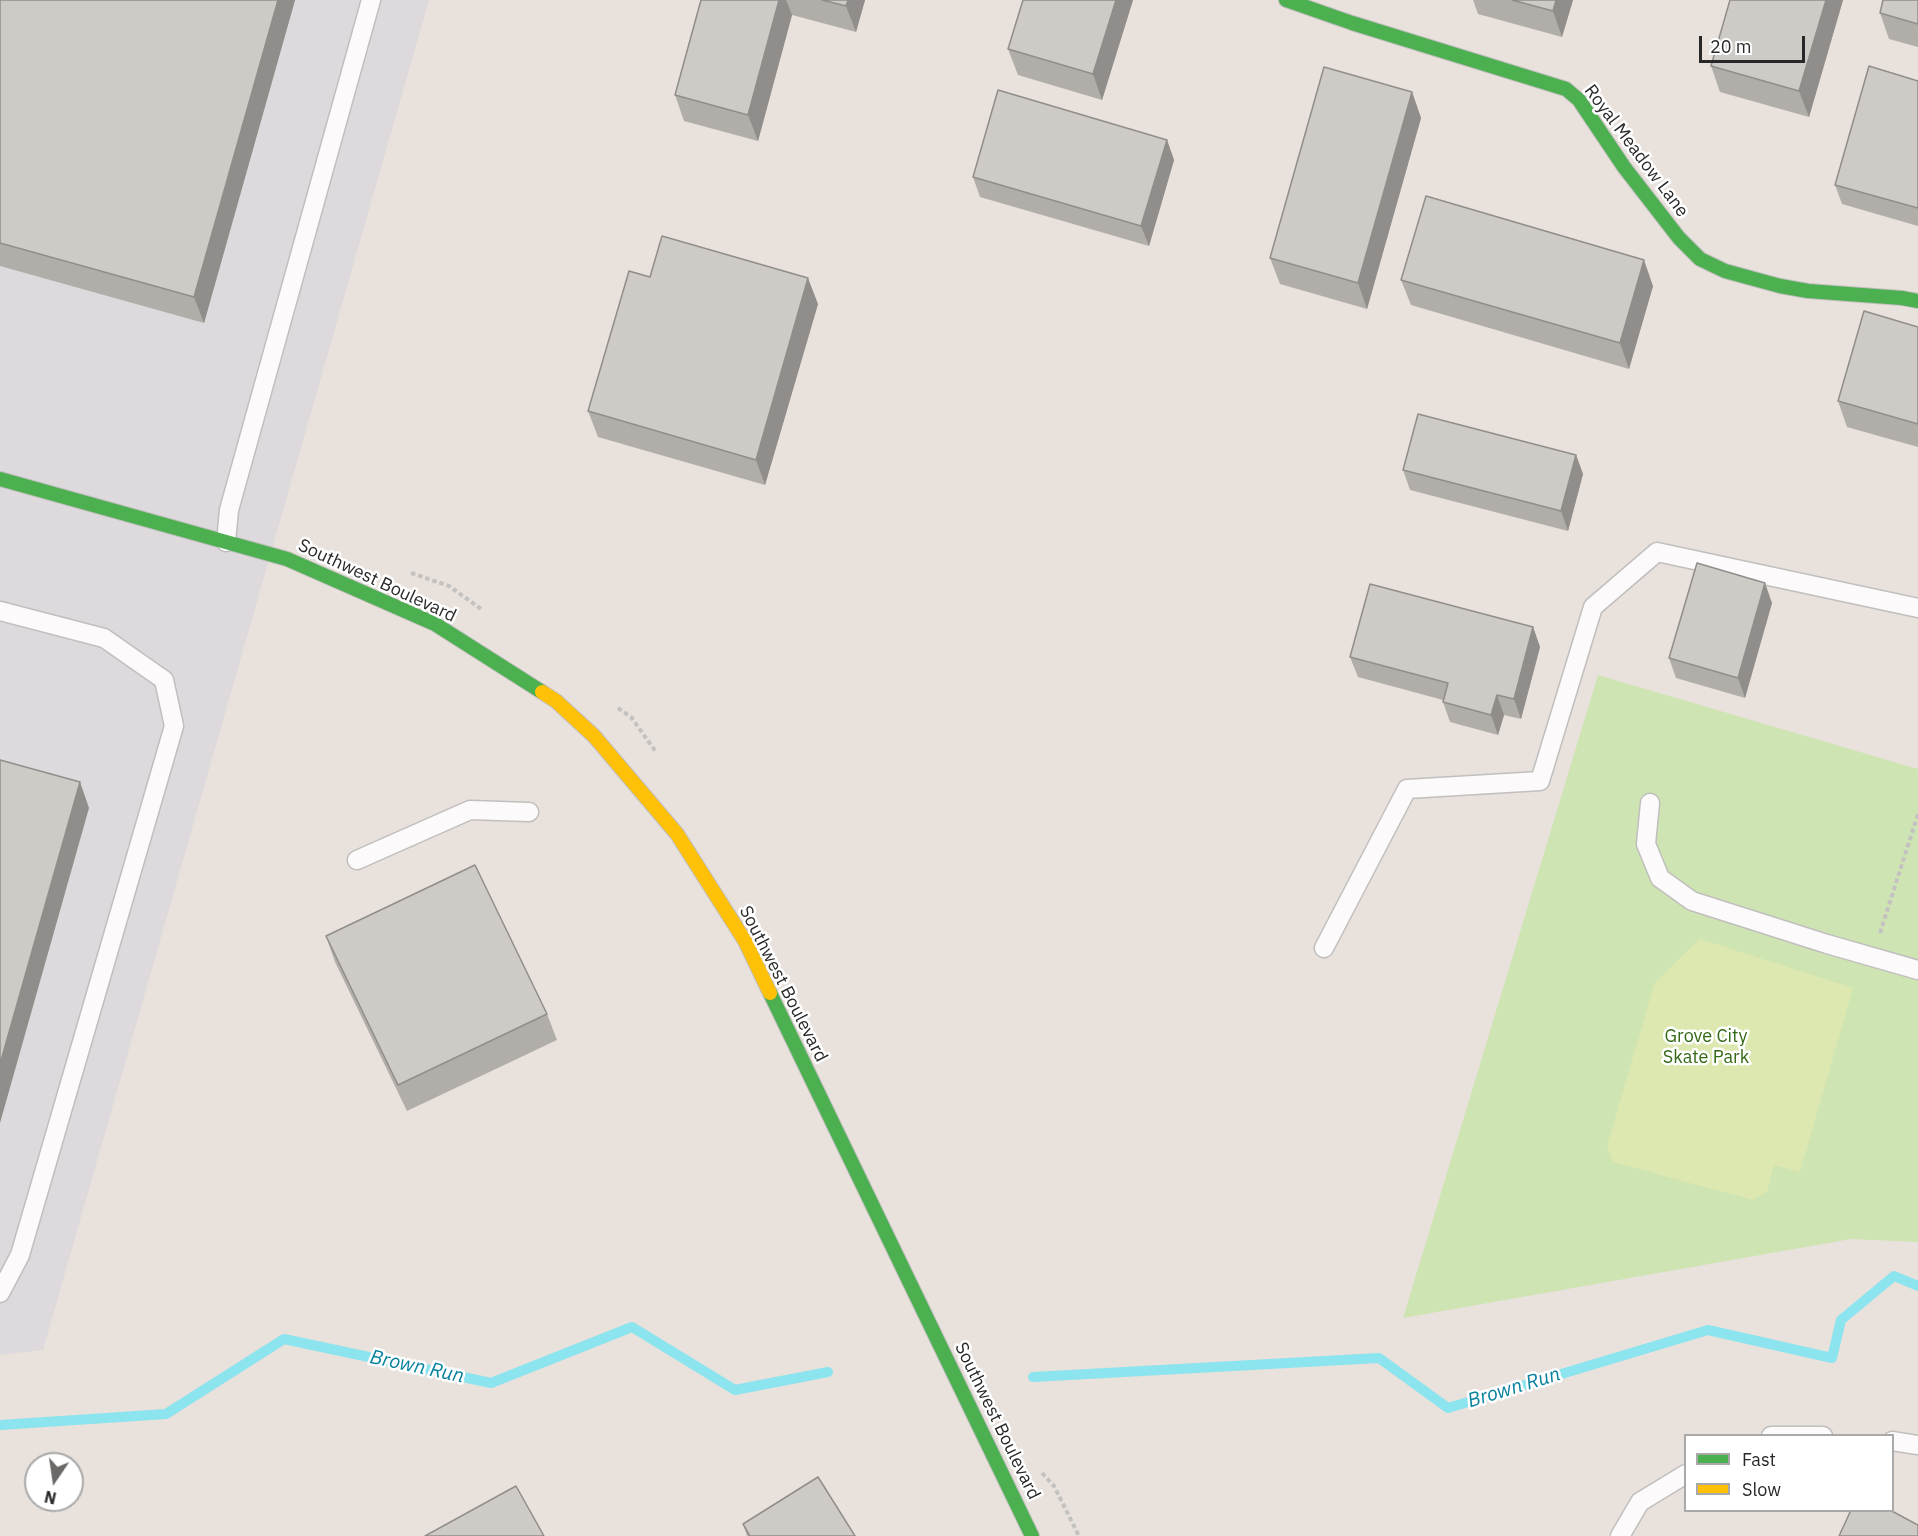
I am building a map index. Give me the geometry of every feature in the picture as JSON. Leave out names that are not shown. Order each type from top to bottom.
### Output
[{"type":"street","name":"Royal Meadow Lane","points":[[1286,0],[1352,23],[1566,89],[1587,110],[1624,167],[1679,238],[1700,259],[1725,271],[1808,291],[1918,301]]},
{"type":"street","name":"Southwest Boulevard","points":[[0,479],[286,559],[435,624],[556,701],[594,736],[677,834],[745,941],[1032,1536]]},
{"type":"lane","points":[[226,542],[230,510],[371,0]]},
{"type":"lane","points":[[1324,948],[1407,789],[1540,781],[1593,607],[1657,552],[1918,608]]},
{"type":"lane","points":[[0,611],[104,638],[164,680],[174,726],[20,1255],[0,1293]]},
{"type":"lane","points":[[1650,803],[1646,844],[1660,878],[1692,901],[1918,970]]},
{"type":"lane","points":[[357,860],[470,810],[529,812]]},
{"type":"lane","points":[[1894,1441],[1918,1445]]},
{"type":"lane","points":[[1620,1536],[1640,1502],[1684,1475]]},
{"type":"path","points":[[405,571],[449,586],[487,613]]},
{"type":"path","points":[[611,703],[631,717],[658,754]]},
{"type":"path","points":[[1873,957],[1918,814]]},
{"type":"path","points":[[1039,1470],[1054,1486],[1078,1536]]},
{"type":"shaded area","points":[[0,0],[429,0],[43,1350],[0,1355]]},
{"type":"green space","name":"Grove City Skate Park","points":[[1598,675],[1918,769],[1918,1242],[1851,1239],[1403,1318]]},
{"type":"green space","points":[[1700,939],[1853,988],[1800,1172],[1774,1165],[1767,1192],[1753,1200],[1613,1162],[1607,1146],[1655,982]]},
{"type":"building","points":[[0,0],[278,0],[194,297],[0,243]]},
{"type":"building","points":[[701,0],[779,0],[748,115],[675,95]]},
{"type":"building","points":[[822,0],[848,0],[846,6]]},
{"type":"building","points":[[1023,0],[1116,0],[1093,74],[1008,49]]},
{"type":"building","points":[[1512,0],[1556,0],[1553,11]]},
{"type":"building","points":[[1730,0],[1826,0],[1799,91],[1711,66]]},
{"type":"building","points":[[1883,0],[1918,0],[1918,24],[1880,13]]},
{"type":"building","points":[[1869,66],[1918,81],[1918,208],[1835,185]]},
{"type":"building","points":[[1324,67],[1412,92],[1358,283],[1270,258]]},
{"type":"building","points":[[998,90],[1167,140],[1141,226],[973,177]]},
{"type":"building","points":[[1426,196],[1644,260],[1620,343],[1401,280]]},
{"type":"building","points":[[662,236],[808,278],[756,460],[588,411],[629,271],[650,277]]},
{"type":"building","points":[[1864,311],[1918,327],[1918,424],[1838,401]]},
{"type":"building","points":[[1418,414],[1576,455],[1561,511],[1403,470]]},
{"type":"building","points":[[1697,563],[1765,583],[1738,678],[1669,658]]},
{"type":"building","points":[[1370,584],[1533,627],[1514,699],[1497,695],[1491,715],[1443,702],[1448,683],[1350,657]]},
{"type":"building","points":[[0,760],[80,782],[0,1064]]},
{"type":"building","points":[[475,865],[547,1014],[398,1085],[326,936]]},
{"type":"building","points":[[818,1477],[855,1536],[750,1536],[743,1524]]},
{"type":"building","points":[[516,1486],[544,1536],[425,1536]]},
{"type":"building","points":[[1850,1512],[1894,1512],[1918,1525],[1918,1536],[1839,1536]]},
{"type":"waterway","name":"Brown Run","points":[[1033,1377],[1379,1358],[1448,1408],[1708,1330],[1832,1358],[1841,1320],[1894,1276],[1918,1286]]},
{"type":"waterway","name":"Brown Run","points":[[0,1425],[166,1414],[284,1339],[491,1383],[632,1327],[735,1390],[828,1372]]},
{"type":"traffic: fast","points":[[1286,0],[1352,23],[1566,89],[1579,100],[1624,167],[1679,238],[1700,259],[1725,271],[1808,291],[1918,301]]},
{"type":"traffic: fast","points":[[0,479],[287,559],[435,624],[542,692]]},
{"type":"traffic: fast","points":[[770,993],[1032,1536]]},
{"type":"traffic: slow","points":[[542,692],[556,701],[594,736],[677,834],[745,941],[770,993]]}]
